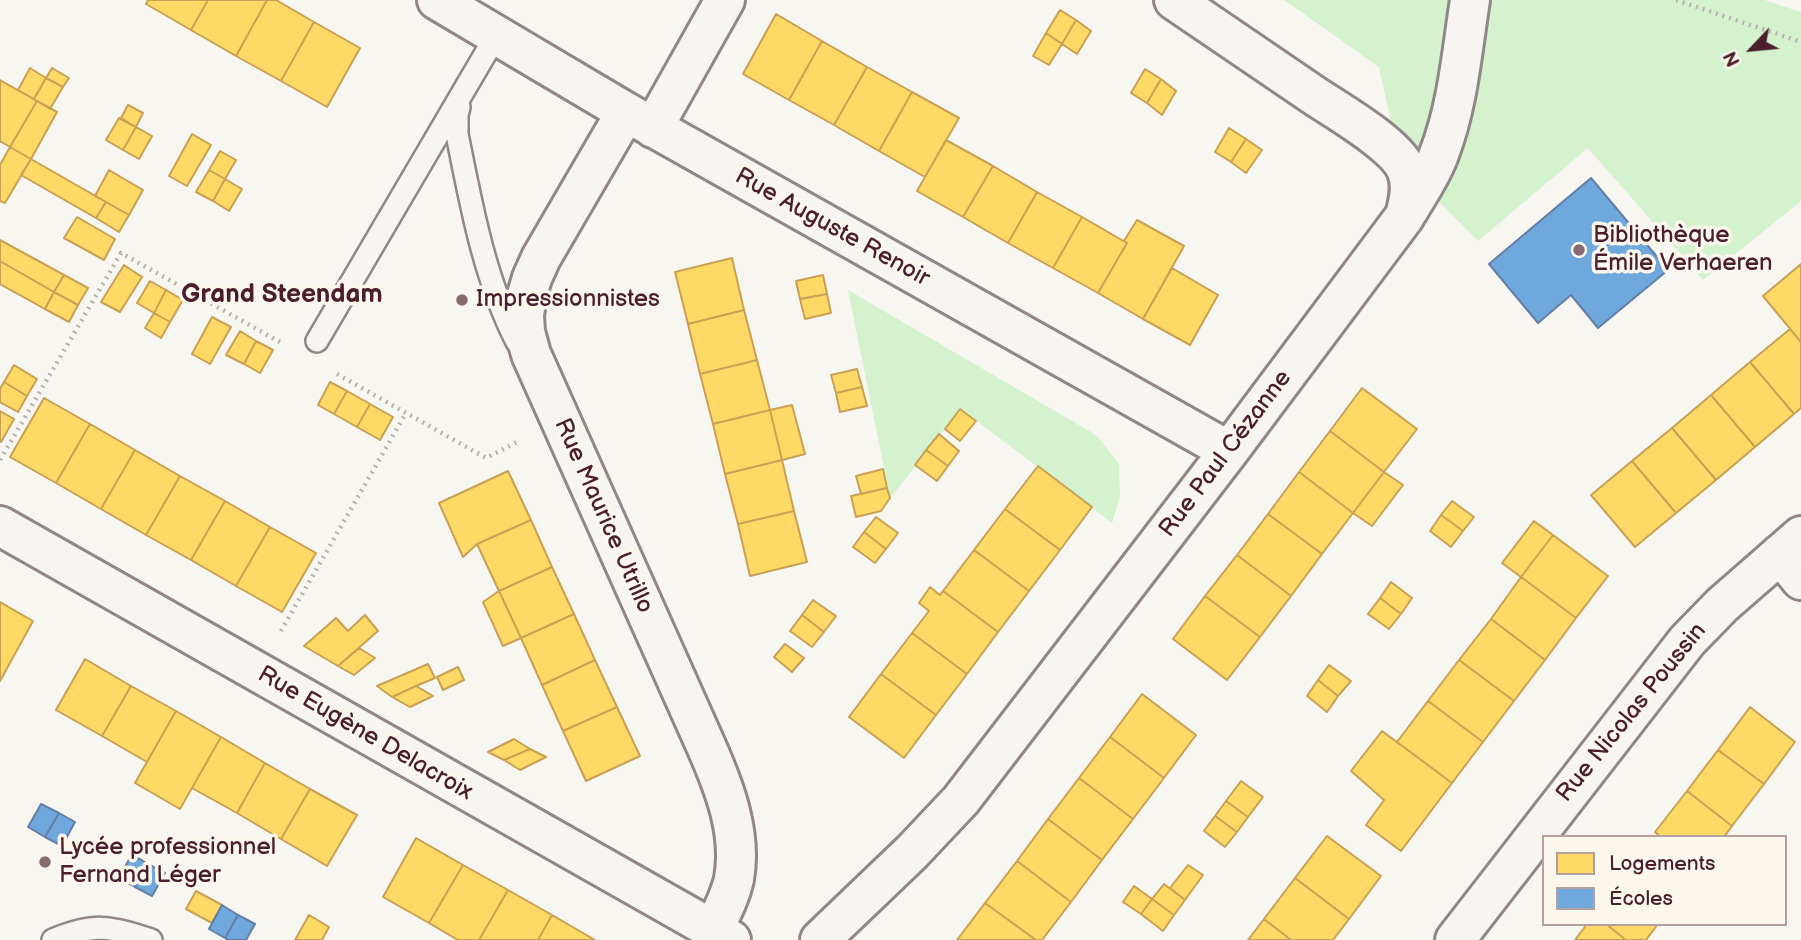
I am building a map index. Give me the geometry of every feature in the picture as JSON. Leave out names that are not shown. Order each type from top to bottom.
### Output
[{"type":"street","name":"Rue Auguste Renoir","points":[[437,0],[640,120],[1230,451]]},
{"type":"street","name":"Rue Maurice Utrillo","points":[[722,935],[736,859],[729,807],[707,748],[531,354],[525,332],[527,295],[541,258],[725,0]]},
{"type":"street","name":"Rue Paul Cézanne","points":[[820,940],[912,852],[961,800],[1230,451],[1405,216],[1410,200],[1410,183],[1406,168],[1395,154],[1372,135],[1174,0]]},
{"type":"street","points":[[1405,216],[1431,173],[1447,132],[1454,106],[1470,0]]},
{"type":"street","name":"Rue Eugène Delacroix","points":[[0,526],[722,935]]},
{"type":"street","name":"Rue Nicolas Poussin","points":[[1455,940],[1687,641],[1722,605],[1794,557]]},
{"type":"lane","points":[[317,341],[497,34]]},
{"type":"lane","points":[[463,95],[457,115],[457,134],[488,270],[506,322],[553,404]]},
{"type":"lane","points":[[53,940],[96,927],[117,929],[151,940]]},
{"type":"path","points":[[1676,0],[1801,42]]},
{"type":"path","points":[[0,460],[121,253],[284,344]]},
{"type":"path","points":[[329,370],[486,458],[553,404]]},
{"type":"path","points":[[257,672],[406,413]]},
{"type":"green space","points":[[1284,0],[1765,0],[1801,12],[1801,201],[1703,280],[1588,148],[1478,241],[1406,168],[1394,136],[1379,67]]},
{"type":"green space","points":[[848,290],[1096,435],[1119,464],[1120,497],[1112,523],[961,409],[890,498]]},
{"type":"building: Logements","points":[[148,0],[208,0],[191,30],[146,4]]},
{"type":"building: Logements","points":[[208,0],[267,0],[236,56],[191,30]]},
{"type":"building: Logements","points":[[267,0],[276,0],[314,22],[281,81],[236,56]]},
{"type":"building: Logements","points":[[1060,10],[1076,20],[1062,44],[1046,33]]},
{"type":"building: Logements","points":[[776,14],[822,41],[789,100],[743,74]]},
{"type":"building: Logements","points":[[1076,20],[1091,31],[1077,54],[1062,44]]},
{"type":"building: Logements","points":[[314,22],[360,48],[327,107],[281,81]]},
{"type":"building: Logements","points":[[1046,33],[1062,44],[1049,65],[1033,56]]},
{"type":"building: Logements","points":[[822,41],[867,67],[834,125],[789,100]]},
{"type":"building: Logements","points":[[867,67],[912,92],[879,151],[834,125]]},
{"type":"building: Logements","points":[[30,68],[46,78],[34,99],[18,90]]},
{"type":"building: Logements","points":[[52,68],[69,78],[63,87],[46,78]]},
{"type":"building: Logements","points":[[1145,69],[1161,79],[1147,103],[1131,93]]},
{"type":"building: Logements","points":[[46,78],[63,87],[50,109],[34,99]]},
{"type":"building: Logements","points":[[1161,79],[1176,91],[1162,115],[1147,103]]},
{"type":"building: Logements","points":[[0,80],[37,101],[10,147],[0,141]]},
{"type":"building: Logements","points":[[912,92],[959,118],[925,177],[879,151]]},
{"type":"building: Logements","points":[[37,101],[57,112],[31,159],[10,147]]},
{"type":"building: Logements","points":[[128,105],[143,113],[136,127],[121,118]]},
{"type":"building: Logements","points":[[119,118],[136,127],[123,150],[106,140]]},
{"type":"building: Logements","points":[[136,127],[152,136],[139,159],[123,150]]},
{"type":"building: Logements","points":[[1229,128],[1246,139],[1231,162],[1215,152]]},
{"type":"building: Logements","points":[[192,134],[211,145],[187,186],[169,176]]},
{"type":"building: Logements","points":[[1246,139],[1262,150],[1246,173],[1231,162]]},
{"type":"building: Logements","points":[[946,140],[993,166],[963,217],[917,191]]},
{"type":"building: Logements","points":[[10,147],[31,159],[5,203],[0,201],[0,165]]},
{"type":"building: Logements","points":[[220,151],[236,160],[225,179],[209,170]]},
{"type":"building: Logements","points":[[31,159],[106,202],[96,218],[21,175]]},
{"type":"building: Logements","points":[[993,166],[1037,192],[1008,243],[963,217]]},
{"type":"building: Logements","points":[[109,170],[143,190],[129,215],[95,196]]},
{"type":"building: Logements","points":[[209,170],[225,179],[213,201],[196,192]]},
{"type":"building: Logements","points":[[225,179],[242,189],[229,211],[213,201]]},
{"type":"building: Logements","points":[[1037,192],[1082,217],[1053,268],[1008,243]]},
{"type":"building: Logements","points":[[106,202],[129,215],[119,232],[96,218]]},
{"type":"building: Logements","points":[[77,217],[115,239],[104,260],[64,238]]},
{"type":"building: Logements","points":[[1082,217],[1127,243],[1098,293],[1053,268]]},
{"type":"building: Logements","points":[[1137,220],[1184,246],[1143,319],[1098,293]]},
{"type":"building: Logements","points":[[0,240],[64,275],[54,292],[0,261]]},
{"type":"building: Logements","points":[[732,258],[744,310],[688,324],[675,272]]},
{"type":"building: Logements","points":[[0,261],[54,292],[45,309],[0,284]]},
{"type":"building: Logements","points":[[1801,264],[1801,342],[1763,296]]},
{"type":"building: Logements","points":[[124,265],[142,277],[120,312],[101,302]]},
{"type":"building: Logements","points":[[1172,268],[1218,295],[1190,345],[1143,319]]},
{"type":"building: Logements","points":[[64,275],[88,288],[78,305],[54,292]]},
{"type":"building: Logements","points":[[823,275],[827,294],[800,299],[796,281]]},
{"type":"building: Logements","points":[[150,281],[166,290],[154,313],[137,303]]},
{"type":"building: Logements","points":[[166,290],[183,300],[170,322],[154,313]]},
{"type":"building: Logements","points":[[54,292],[78,305],[69,322],[45,309]]},
{"type":"building: Logements","points":[[827,294],[831,313],[805,319],[800,299]]},
{"type":"building: Logements","points":[[744,310],[757,360],[700,374],[688,324]]},
{"type":"building: Logements","points":[[154,313],[170,322],[161,338],[145,328]]},
{"type":"building: Logements","points":[[212,317],[231,327],[210,364],[192,354]]},
{"type":"building: Logements","points":[[1790,329],[1801,342],[1801,408],[1794,414],[1750,362]]},
{"type":"building: Logements","points":[[240,331],[256,341],[244,364],[226,355]]},
{"type":"building: Logements","points":[[256,341],[273,350],[260,373],[244,364]]},
{"type":"building: Logements","points":[[757,360],[770,410],[713,424],[700,374]]},
{"type":"building: Logements","points":[[1750,362],[1794,414],[1755,447],[1711,395]]},
{"type":"building: Logements","points":[[14,365],[37,379],[27,396],[4,382]]},
{"type":"building: Logements","points":[[857,369],[862,387],[836,393],[831,375]]},
{"type":"building: Logements","points":[[4,382],[27,396],[18,412],[0,402],[0,389]]},
{"type":"building: Logements","points":[[330,382],[347,391],[334,414],[318,405]]},
{"type":"building: Logements","points":[[862,387],[867,406],[840,412],[836,393]]},
{"type":"building: Logements","points":[[1362,388],[1417,429],[1384,472],[1330,431]]},
{"type":"building: Logements","points":[[347,391],[370,404],[357,427],[334,414]]},
{"type":"building: Logements","points":[[1711,395],[1755,447],[1716,480],[1672,428]]},
{"type":"building: Logements","points":[[44,398],[90,424],[56,483],[10,457]]},
{"type":"building: Logements","points":[[370,404],[393,417],[380,440],[357,427]]},
{"type":"building: Logements","points":[[792,405],[805,454],[782,460],[770,410]]},
{"type":"building: Logements","points":[[960,409],[976,421],[960,441],[945,429]]},
{"type":"building: Logements","points":[[770,410],[782,460],[725,474],[713,424]]},
{"type":"building: Logements","points":[[0,411],[14,419],[1,442],[0,441]]},
{"type":"building: Logements","points":[[90,424],[135,450],[101,509],[56,483]]},
{"type":"building: Logements","points":[[1672,428],[1716,480],[1676,513],[1632,461]]},
{"type":"building: Logements","points":[[1330,431],[1384,472],[1353,513],[1299,472]]},
{"type":"building: Logements","points":[[939,434],[959,451],[948,466],[926,450]]},
{"type":"building: Logements","points":[[135,450],[180,476],[146,535],[101,509]]},
{"type":"building: Logements","points":[[926,450],[948,466],[937,481],[915,465]]},
{"type":"building: Logements","points":[[782,460],[794,511],[738,524],[725,474]]},
{"type":"building: Logements","points":[[1632,461],[1676,513],[1635,547],[1591,495]]},
{"type":"building: Logements","points":[[1038,466],[1092,507],[1060,550],[1005,509]]},
{"type":"building: Logements","points":[[883,469],[887,488],[861,494],[856,476]]},
{"type":"building: Logements","points":[[508,471],[531,520],[477,544],[463,557],[439,503]]},
{"type":"building: Logements","points":[[1299,472],[1353,513],[1322,554],[1268,514]]},
{"type":"building: Logements","points":[[1384,472],[1403,485],[1372,526],[1353,513]]},
{"type":"building: Logements","points":[[180,476],[225,501],[191,560],[146,535]]},
{"type":"building: Logements","points":[[887,488],[890,498],[881,511],[856,517],[851,496]]},
{"type":"building: Logements","points":[[225,501],[270,527],[236,586],[191,560]]},
{"type":"building: Logements","points":[[1452,501],[1474,517],[1463,531],[1441,515]]},
{"type":"building: Logements","points":[[1005,509],[1060,550],[1029,591],[974,550]]},
{"type":"building: Logements","points":[[794,511],[807,562],[750,576],[738,524]]},
{"type":"building: Logements","points":[[1268,514],[1322,554],[1291,596],[1237,555]]},
{"type":"building: Logements","points":[[1441,515],[1463,531],[1451,547],[1430,531]]},
{"type":"building: Logements","points":[[876,517],[898,533],[886,549],[864,532]]},
{"type":"building: Logements","points":[[531,520],[552,567],[499,591],[477,544]]},
{"type":"building: Logements","points":[[1534,521],[1553,535],[1521,577],[1502,563]]},
{"type":"building: Logements","points":[[270,527],[316,553],[282,612],[236,586]]},
{"type":"building: Logements","points":[[864,532],[886,549],[875,563],[853,547]]},
{"type":"building: Logements","points":[[1553,535],[1608,576],[1576,618],[1521,577]]},
{"type":"building: Logements","points":[[974,550],[1029,591],[998,632],[943,591]]},
{"type":"building: Logements","points":[[1237,555],[1291,596],[1260,637],[1205,596]]},
{"type":"building: Logements","points":[[552,567],[574,614],[521,638],[499,591]]},
{"type":"building: Logements","points":[[1521,577],[1576,618],[1545,660],[1491,619]]},
{"type":"building: Logements","points":[[1391,582],[1412,598],[1401,614],[1380,598]]},
{"type":"building: Logements","points":[[930,587],[940,595],[943,591],[998,632],[967,674],[912,633],[929,611],[919,603]]},
{"type":"building: Logements","points":[[499,591],[521,638],[503,646],[483,602]]},
{"type":"building: Logements","points":[[1205,596],[1260,637],[1227,680],[1173,639]]},
{"type":"building: Logements","points":[[1380,598],[1401,614],[1389,629],[1368,614]]},
{"type":"building: Logements","points":[[813,600],[836,616],[824,632],[802,615]]},
{"type":"building: Logements","points":[[0,602],[33,621],[0,681]]},
{"type":"building: Logements","points":[[574,614],[595,660],[542,685],[521,638]]},
{"type":"building: Logements","points":[[365,615],[378,631],[338,666],[304,646],[336,618],[348,631]]},
{"type":"building: Logements","points":[[802,615],[824,632],[812,647],[790,631]]},
{"type":"building: Logements","points":[[1491,619],[1545,660],[1514,701],[1459,660]]},
{"type":"building: Logements","points":[[912,633],[967,674],[936,715],[881,674]]},
{"type":"building: Logements","points":[[785,644],[804,658],[792,672],[774,657]]},
{"type":"building: Logements","points":[[359,648],[375,658],[354,675],[338,666]]},
{"type":"building: Logements","points":[[85,659],[131,686],[102,736],[56,710]]},
{"type":"building: Logements","points":[[595,660],[617,707],[563,731],[542,685]]},
{"type":"building: Logements","points":[[1459,660],[1514,701],[1483,742],[1428,701]]},
{"type":"building: Logements","points":[[428,664],[435,678],[392,697],[377,686]]},
{"type":"building: Logements","points":[[1329,665],[1351,681],[1338,696],[1318,680]]},
{"type":"building: Logements","points":[[458,667],[464,680],[443,690],[437,677]]},
{"type":"building: Logements","points":[[881,674],[936,715],[904,758],[849,717]]},
{"type":"building: Logements","points":[[1318,680],[1338,696],[1327,712],[1307,696]]},
{"type":"building: Logements","points":[[131,686],[176,711],[147,762],[102,736]]},
{"type":"building: Logements","points":[[416,686],[433,696],[410,707],[392,697]]},
{"type":"building: Logements","points":[[1142,694],[1196,735],[1164,778],[1110,737]]},
{"type":"building: Logements","points":[[1428,701],[1483,742],[1452,783],[1397,742]]},
{"type":"building: Logements","points":[[617,707],[640,756],[586,781],[563,731]]},
{"type":"building: Logements","points":[[1750,707],[1795,742],[1764,784],[1718,750]]},
{"type":"building: Logements","points":[[176,711],[221,737],[180,809],[135,783]]},
{"type":"building: Logements","points":[[1382,731],[1452,783],[1401,851],[1366,825],[1384,800],[1351,771]]},
{"type":"building: Logements","points":[[221,737],[265,763],[237,813],[192,788]]},
{"type":"building: Logements","points":[[1110,737],[1164,778],[1133,819],[1079,778]]},
{"type":"building: Logements","points":[[514,739],[530,749],[504,760],[488,752]]},
{"type":"building: Logements","points":[[530,749],[546,757],[520,770],[504,760]]},
{"type":"building: Logements","points":[[1718,750],[1764,784],[1732,826],[1687,791]]},
{"type":"building: Logements","points":[[265,763],[310,789],[281,839],[237,813]]},
{"type":"building: Logements","points":[[1079,778],[1133,819],[1102,860],[1048,819]]},
{"type":"building: Logements","points":[[1241,781],[1263,797],[1248,817],[1226,801]]},
{"type":"building: Logements","points":[[310,789],[357,815],[327,866],[281,839]]},
{"type":"building: Logements","points":[[1687,791],[1732,826],[1725,835],[1659,835],[1655,832]]},
{"type":"building: Logements","points":[[1226,801],[1248,817],[1237,832],[1215,816]]},
{"type":"building: Logements","points":[[1215,816],[1237,832],[1225,847],[1204,831]]},
{"type":"building: Logements","points":[[1048,819],[1102,860],[1071,902],[1017,861]]},
{"type":"building: Logements","points":[[1327,836],[1381,876],[1349,919],[1295,878]]},
{"type":"building: Logements","points":[[416,838],[463,865],[429,923],[383,897]]},
{"type":"building: Logements","points":[[1017,861],[1071,902],[1042,940],[1036,940],[985,903]]},
{"type":"building: Logements","points":[[463,865],[508,890],[479,940],[458,940],[429,923]]},
{"type":"building: Logements","points":[[1188,865],[1203,875],[1185,900],[1170,888]]},
{"type":"building: Logements","points":[[1295,878],[1349,919],[1333,940],[1291,940],[1264,919]]},
{"type":"building: Logements","points":[[1164,884],[1185,900],[1174,915],[1152,899]]},
{"type":"building: Logements","points":[[1134,886],[1152,899],[1141,914],[1123,902]]},
{"type":"building: Logements","points":[[508,890],[552,915],[538,940],[479,940]]},
{"type":"building: Logements","points":[[196,891],[222,905],[212,923],[186,909]]},
{"type":"building: Logements","points":[[1152,899],[1174,915],[1163,931],[1141,914]]},
{"type":"building: Logements","points":[[985,903],[1036,940],[957,940]]},
{"type":"building: Logements","points":[[309,915],[329,927],[322,940],[295,940]]},
{"type":"building: Logements","points":[[552,915],[595,940],[538,940]]},
{"type":"building: Logements","points":[[1264,919],[1291,940],[1248,940]]},
{"type":"building: Logements","points":[[1586,926],[1608,926],[1626,940],[1575,940]]},
{"type":"building: Logements","points":[[1608,926],[1656,926],[1646,940],[1626,940]]},
{"type":"building: Écoles","points":[[1591,178],[1668,270],[1598,328],[1571,295],[1538,323],[1489,264]]},
{"type":"building: Écoles","points":[[41,804],[59,813],[45,837],[28,827]]},
{"type":"building: Écoles","points":[[59,813],[75,822],[62,846],[45,837]]},
{"type":"building: Écoles","points":[[132,854],[148,864],[135,887],[119,878]]},
{"type":"building: Écoles","points":[[148,864],[165,873],[152,896],[135,887]]},
{"type":"building: Écoles","points":[[222,905],[238,915],[225,938],[209,929]]},
{"type":"building: Écoles","points":[[238,915],[255,924],[246,940],[228,940],[225,938]]},
{"type":"place","name":"Bibliothèque Émile Verhaeren","points":[[1579,250]]},
{"type":"place","name":"Impressionnistes","points":[[462,300]]},
{"type":"place","name":"Lycée professionnel Fernand Léger","points":[[45,862]]},
{"type":"district","name":"Grand Steendam","points":[[282,295]]}]
